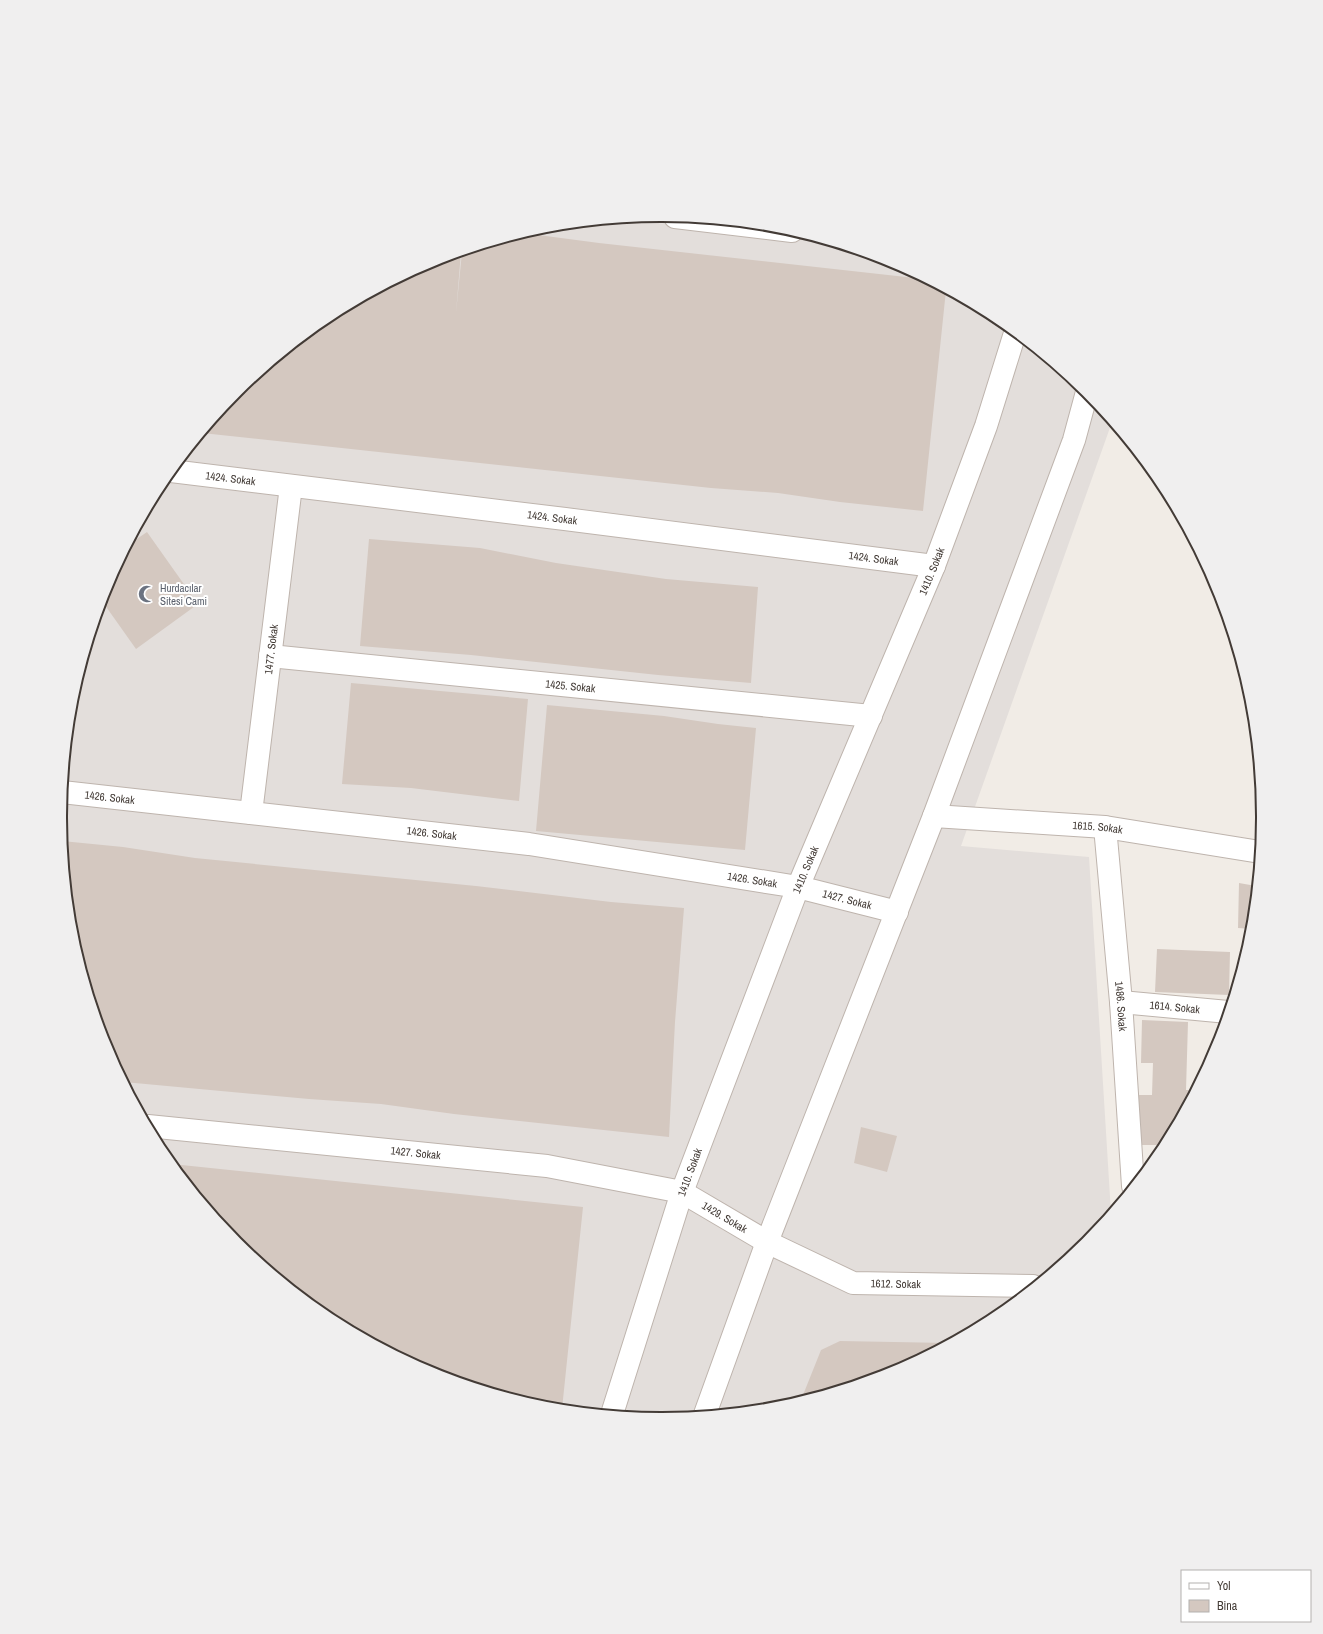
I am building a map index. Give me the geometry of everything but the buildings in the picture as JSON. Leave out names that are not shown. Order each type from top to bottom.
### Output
[{"type":"street","name":"1410. Sokak","points":[[614,1409],[682,1192],[798,887],[934,566],[986,426],[1013,338]]},
{"type":"street","points":[[707,1409],[767,1242],[934,816],[1074,440],[1085,400]]},
{"type":"street","name":"1424. Sokak","points":[[178,472],[934,566]]},
{"type":"street","name":"1477. Sokak","points":[[251,813],[291,486]]},
{"type":"street","name":"1425. Sokak","points":[[270,656],[871,716]]},
{"type":"street","name":"1426. Sokak","points":[[68,793],[529,844],[798,887]]},
{"type":"street","name":"1615. Sokak","points":[[934,816],[1105,827],[1255,851]]},
{"type":"street","name":"1486. Sokak","points":[[1105,827],[1138,1172]]},
{"type":"street","name":"1427. Sokak","points":[[798,887],[897,912]]},
{"type":"street","name":"1614. Sokak","points":[[1121,1002],[1223,1012]]},
{"type":"street","name":"1427. Sokak","points":[[155,1127],[547,1166],[682,1192]]},
{"type":"street","name":"1429. Sokak","points":[[682,1192],[767,1242]]},
{"type":"street","name":"1612. Sokak","points":[[767,1242],[852,1283],[1027,1286]]},
{"type":"shaded area","points":[[662,222],[739,228],[777,234],[853,254],[924,284],[959,302],[992,323],[1023,345],[1053,370],[1082,397],[1110,427],[961,846],[1089,857],[1111,1206],[1082,1237],[1053,1264],[1023,1289],[992,1311],[959,1332],[924,1350],[853,1380],[777,1400],[739,1406],[662,1412],[584,1406],[546,1400],[499,1389],[367,1334],[300,1289],[241,1237],[215,1209],[190,1179],[167,1147],[147,1114],[128,1080],[112,1045],[99,1008],[87,971],[78,933],[72,895],[68,856],[68,778],[78,701],[87,663],[112,589],[128,554],[167,487],[190,455],[241,397],[270,370],[300,345],[364,302],[434,268],[470,254],[546,234],[623,224]]},
{"type":"place","name":"Hurdacılar Sitesi Cami","points":[[147,594]]}]
